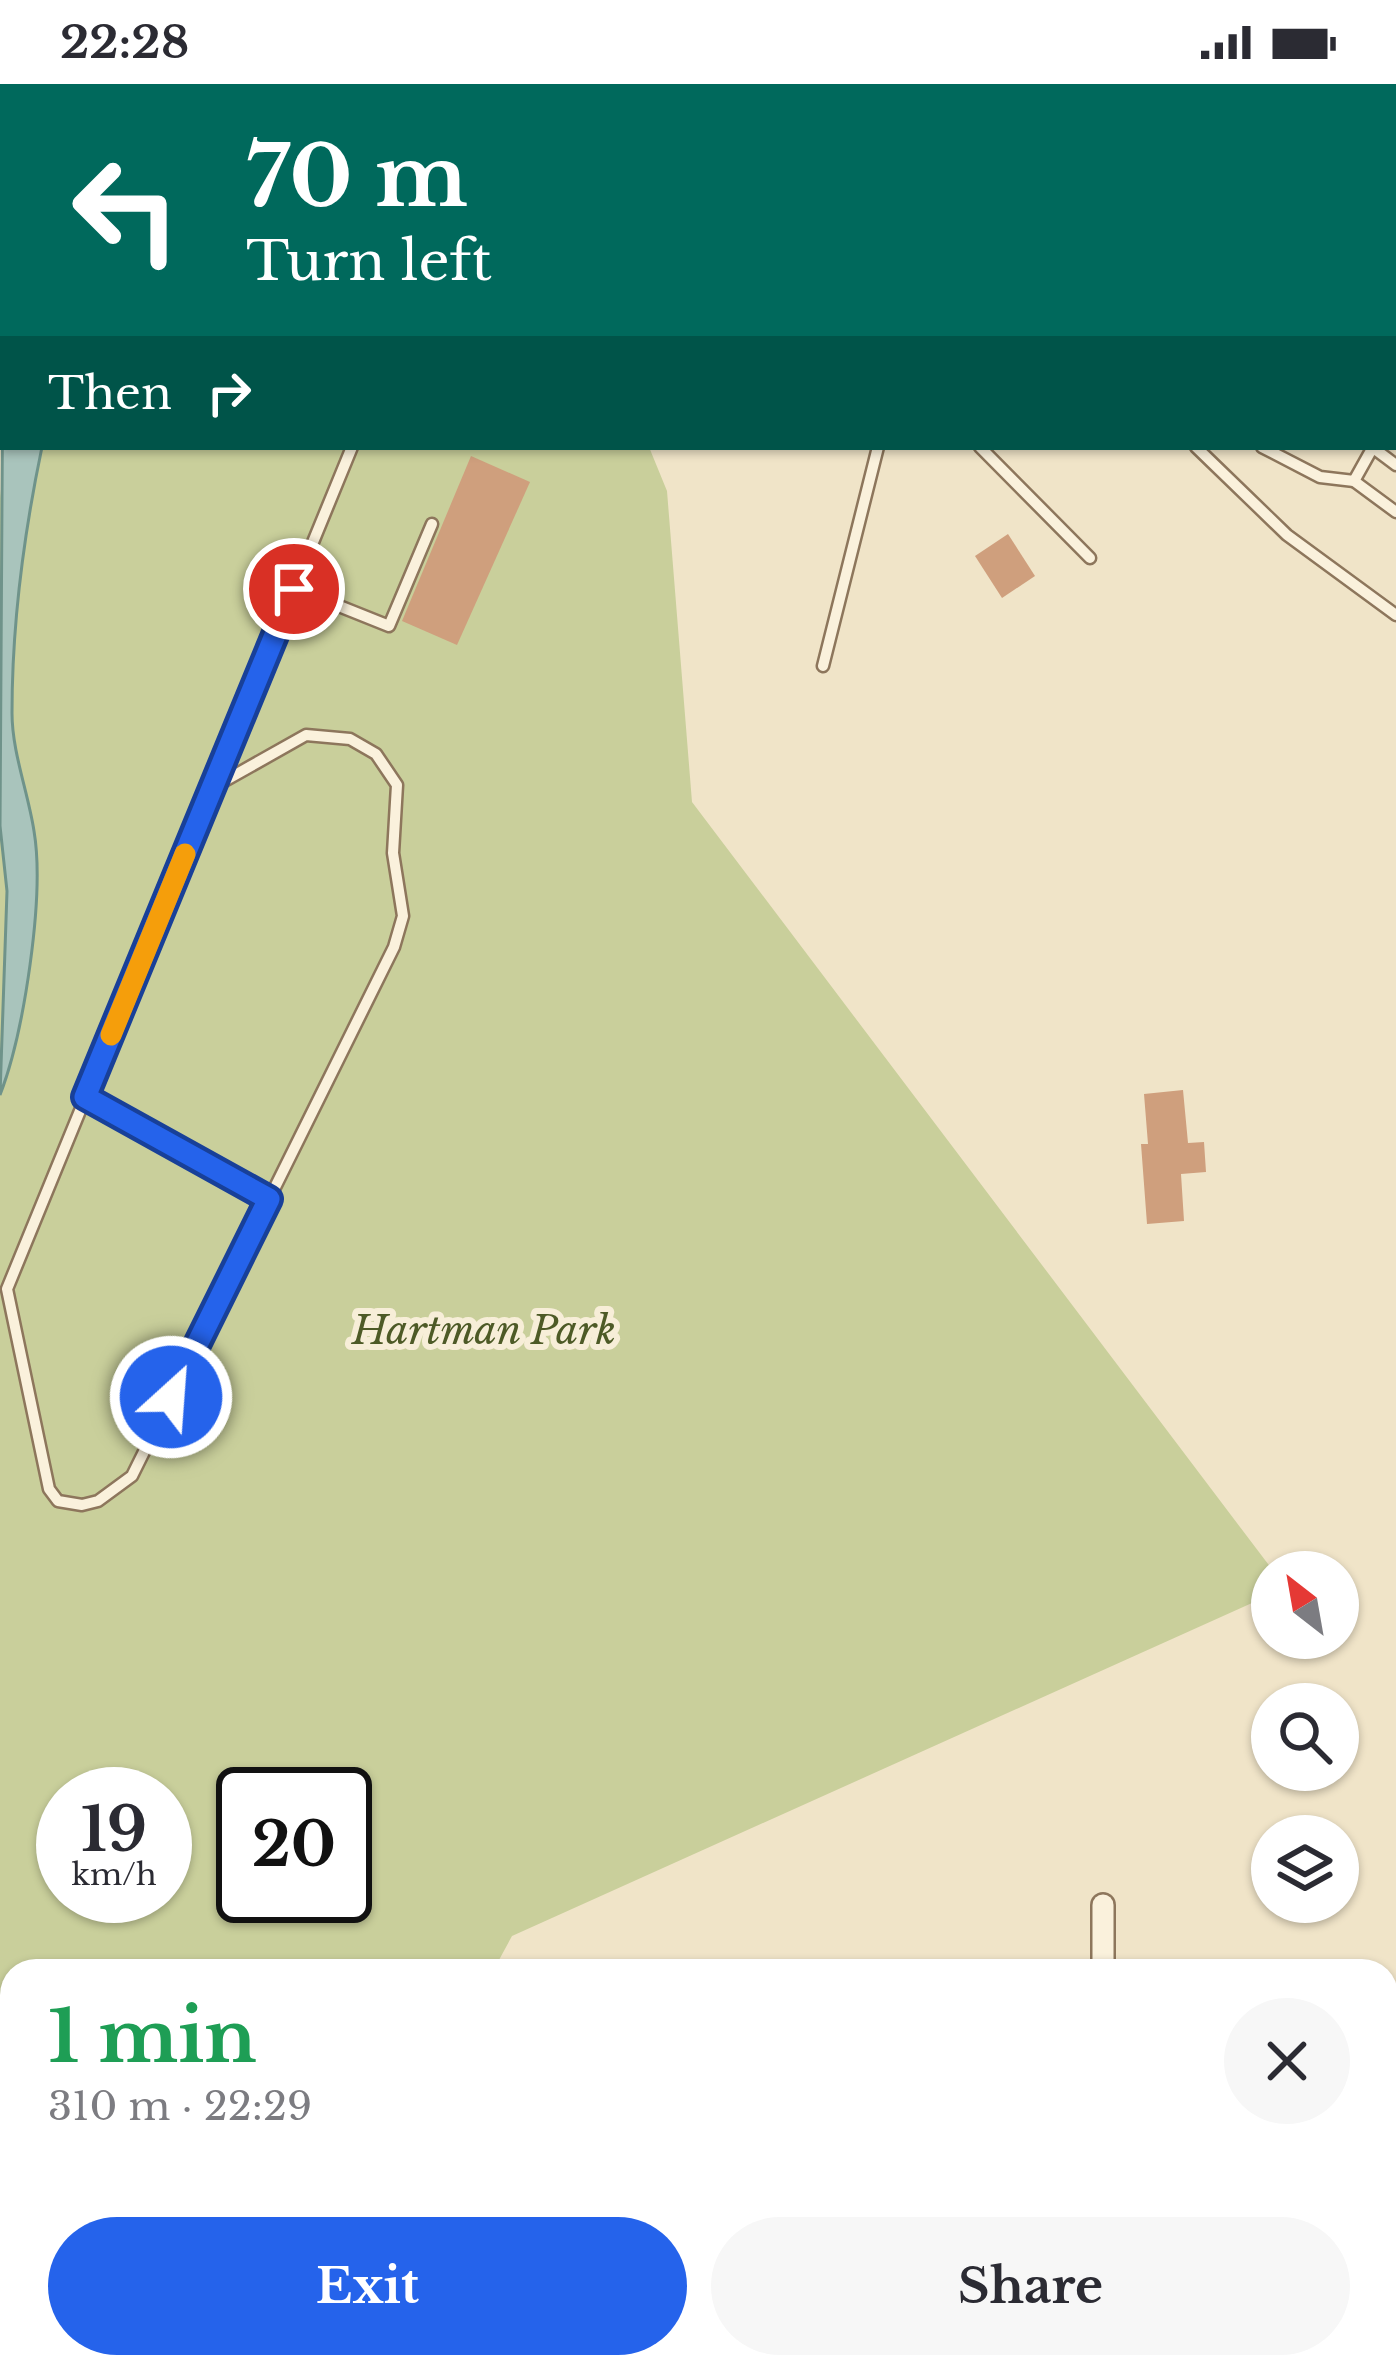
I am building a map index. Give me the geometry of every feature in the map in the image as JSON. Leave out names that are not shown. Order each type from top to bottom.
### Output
[{"type":"street","points":[[1102,1959],[1103,1905]]},
{"type":"lane","points":[[212,788],[273,749],[306,735],[329,734],[376,754],[397,785],[393,853],[403,916],[394,946],[132,1476],[98,1501],[70,1506],[58,1501],[42,1471],[8,1288],[85,1097],[351,450]]},
{"type":"lane","points":[[823,666],[877,450]]},
{"type":"lane","points":[[983,450],[1090,558]]},
{"type":"lane","points":[[1199,450],[1287,535],[1396,616]]},
{"type":"lane","points":[[1268,450],[1321,477],[1354,481],[1396,512]]},
{"type":"lane","points":[[1354,481],[1370,450]]},
{"type":"lane","points":[[294,589],[389,626],[432,524]]},
{"type":"lane","points":[[85,1097],[269,1199]]},
{"type":"green space","name":"Hartman Park","points":[[6,450],[650,450],[667,491],[692,802],[1258,1551],[1251,1551],[1251,1603],[512,1936],[500,1959],[0,1959],[0,498]]},
{"type":"water","points":[[2,450],[41,450],[20,579],[12,713],[34,831],[37,891],[17,1037],[0,1095],[7,891],[0,826]]},
{"type":"building","points":[[471,456],[530,482],[457,645],[402,621]]},
{"type":"building","points":[[1008,534],[1035,576],[1002,598],[975,556]]},
{"type":"building","points":[[1183,1090],[1188,1143],[1204,1142],[1206,1172],[1181,1174],[1184,1221],[1147,1224],[1141,1144],[1148,1144],[1144,1094]]},
{"type":"slow traffic","points":[[111,1035],[185,854]]},
{"type":"route","points":[[171,1397],[269,1199],[85,1097],[294,589]]}]
